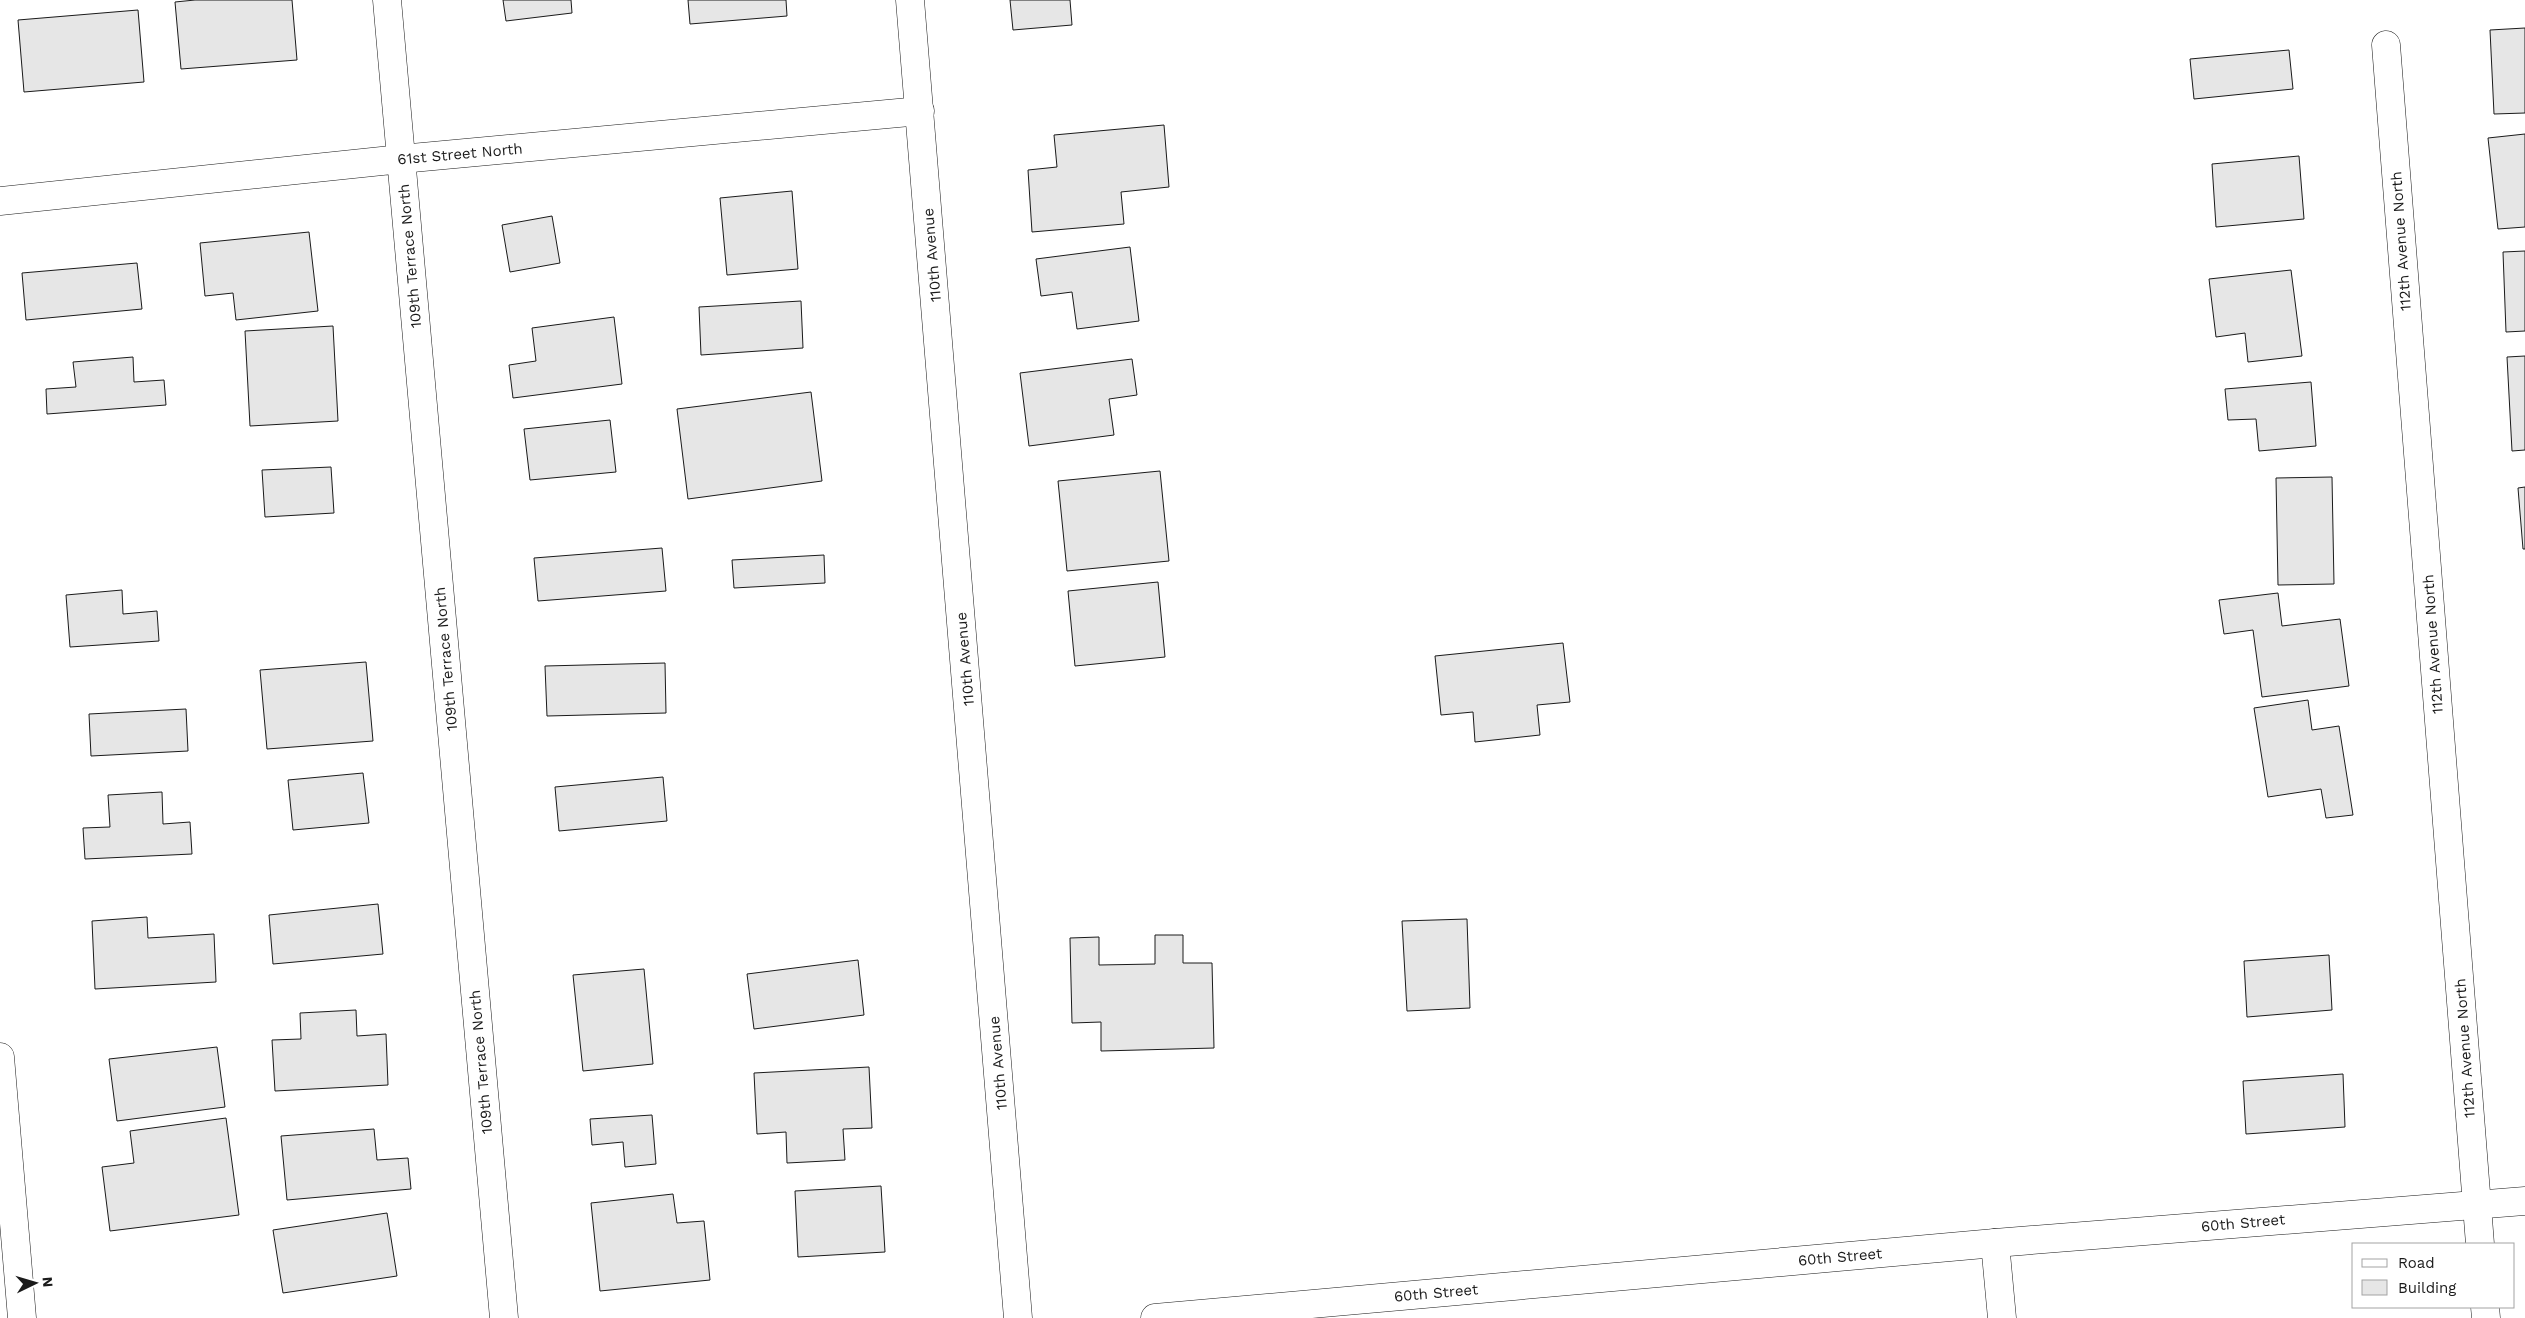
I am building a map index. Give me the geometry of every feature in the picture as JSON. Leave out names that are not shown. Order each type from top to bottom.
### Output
[{"type":"street","name":"109th Terrace North","points":[[387,0],[504,1318]]},
{"type":"street","name":"110th Avenue","points":[[910,0],[1018,1318]]},
{"type":"street","name":"112th Avenue North","points":[[2386,45],[2480,1243]]},
{"type":"street","name":"61st Street North","points":[[0,201],[401,159],[920,111]]},
{"type":"street","points":[[0,1057],[22,1318]]},
{"type":"street","name":"60th Street","points":[[1155,1318],[1995,1244],[2525,1201]]},
{"type":"street","points":[[1995,1244],[2002,1318]]},
{"type":"building","points":[[195,0],[292,0],[297,60],[181,69],[175,2]]},
{"type":"building","points":[[503,0],[571,0],[572,13],[506,21]]},
{"type":"building","points":[[688,0],[786,0],[787,16],[690,24]]},
{"type":"building","points":[[1010,0],[1070,0],[1072,25],[1013,30]]},
{"type":"building","points":[[138,10],[144,82],[24,92],[18,20]]},
{"type":"building","points":[[2525,28],[2525,113],[2494,114],[2490,30]]},
{"type":"building","points":[[2289,50],[2293,89],[2194,99],[2190,59]]},
{"type":"building","points":[[1164,125],[1169,187],[1121,192],[1124,224],[1032,232],[1028,170],[1057,167],[1054,135]]},
{"type":"building","points":[[2525,134],[2525,227],[2498,229],[2488,138]]},
{"type":"building","points":[[2299,156],[2304,219],[2216,227],[2212,164]]},
{"type":"building","points":[[792,191],[798,269],[727,275],[720,198]]},
{"type":"building","points":[[552,216],[560,263],[510,272],[502,225]]},
{"type":"building","points":[[309,232],[318,311],[236,320],[233,293],[205,296],[200,243]]},
{"type":"building","points":[[1130,247],[1139,321],[1077,329],[1072,292],[1041,296],[1036,259]]},
{"type":"building","points":[[2525,251],[2525,331],[2506,332],[2503,252]]},
{"type":"building","points":[[137,263],[142,309],[26,320],[22,273]]},
{"type":"building","points":[[2291,270],[2302,356],[2248,362],[2245,333],[2216,337],[2209,279]]},
{"type":"building","points":[[801,301],[803,348],[701,355],[699,307]]},
{"type":"building","points":[[614,317],[622,384],[513,398],[509,365],[536,361],[532,328]]},
{"type":"building","points":[[333,326],[338,421],[250,426],[245,331]]},
{"type":"building","points":[[2525,356],[2525,450],[2512,451],[2507,357]]},
{"type":"building","points":[[133,357],[134,382],[164,380],[166,405],[47,414],[46,389],[76,387],[73,362]]},
{"type":"building","points":[[1132,359],[1137,395],[1109,399],[1114,435],[1029,446],[1020,373]]},
{"type":"building","points":[[2311,382],[2316,446],[2259,451],[2256,419],[2228,420],[2225,389]]},
{"type":"building","points":[[811,392],[822,481],[688,499],[677,409]]},
{"type":"building","points":[[610,420],[616,472],[530,480],[524,429]]},
{"type":"building","points":[[331,467],[334,513],[265,517],[262,470]]},
{"type":"building","points":[[1160,471],[1169,561],[1067,571],[1058,481]]},
{"type":"building","points":[[2332,477],[2334,584],[2278,585],[2276,478]]},
{"type":"building","points":[[2525,487],[2525,549],[2523,549],[2518,488]]},
{"type":"building","points":[[662,548],[666,591],[538,601],[534,558]]},
{"type":"building","points":[[824,555],[825,583],[734,588],[732,560]]},
{"type":"building","points":[[1158,582],[1165,657],[1075,666],[1068,591]]},
{"type":"building","points":[[122,590],[123,614],[157,611],[159,641],[70,647],[66,595]]},
{"type":"building","points":[[2278,593],[2282,626],[2340,619],[2349,686],[2262,697],[2253,630],[2224,634],[2219,600]]},
{"type":"building","points":[[1563,643],[1570,702],[1537,705],[1540,735],[1475,742],[1473,712],[1441,715],[1435,656]]},
{"type":"building","points":[[366,662],[373,741],[267,749],[260,670]]},
{"type":"building","points":[[665,663],[666,713],[547,716],[545,666]]},
{"type":"building","points":[[2308,700],[2312,730],[2339,726],[2353,815],[2326,818],[2321,789],[2268,797],[2254,708]]},
{"type":"building","points":[[186,709],[188,751],[91,756],[89,714]]},
{"type":"building","points":[[363,773],[369,823],[293,830],[288,780]]},
{"type":"building","points":[[663,777],[667,821],[559,831],[555,787]]},
{"type":"building","points":[[162,792],[163,824],[190,822],[192,854],[85,859],[83,828],[110,827],[108,795]]},
{"type":"building","points":[[378,904],[383,954],[273,964],[269,915]]},
{"type":"building","points":[[147,917],[148,938],[214,934],[216,982],[95,989],[92,921]]},
{"type":"building","points":[[1467,919],[1470,1008],[1407,1011],[1402,921]]},
{"type":"building","points":[[1155,935],[1183,935],[1183,963],[1212,963],[1214,1048],[1101,1051],[1101,1022],[1072,1023],[1070,938],[1099,937],[1099,965],[1155,964]]},
{"type":"building","points":[[2329,955],[2332,1010],[2247,1017],[2244,961]]},
{"type":"building","points":[[858,960],[864,1015],[754,1029],[747,974]]},
{"type":"building","points":[[644,969],[653,1064],[583,1071],[573,975]]},
{"type":"building","points":[[356,1010],[357,1036],[386,1034],[388,1085],[275,1091],[272,1040],[301,1039],[300,1013]]},
{"type":"building","points":[[217,1047],[225,1107],[117,1121],[109,1059]]},
{"type":"building","points":[[869,1067],[872,1128],[843,1129],[845,1160],[787,1163],[786,1132],[757,1134],[754,1073]]},
{"type":"building","points":[[2343,1074],[2345,1127],[2246,1134],[2243,1081]]},
{"type":"building","points":[[652,1115],[656,1164],[625,1167],[623,1142],[592,1145],[590,1119]]},
{"type":"building","points":[[226,1118],[239,1215],[110,1231],[102,1167],[134,1163],[130,1131]]},
{"type":"building","points":[[374,1129],[377,1160],[408,1158],[411,1189],[287,1200],[281,1136]]},
{"type":"building","points":[[881,1186],[885,1252],[798,1257],[795,1191]]},
{"type":"building","points":[[673,1194],[677,1223],[704,1221],[710,1280],[600,1291],[591,1203]]},
{"type":"building","points":[[387,1213],[397,1276],[283,1293],[273,1230]]}]
